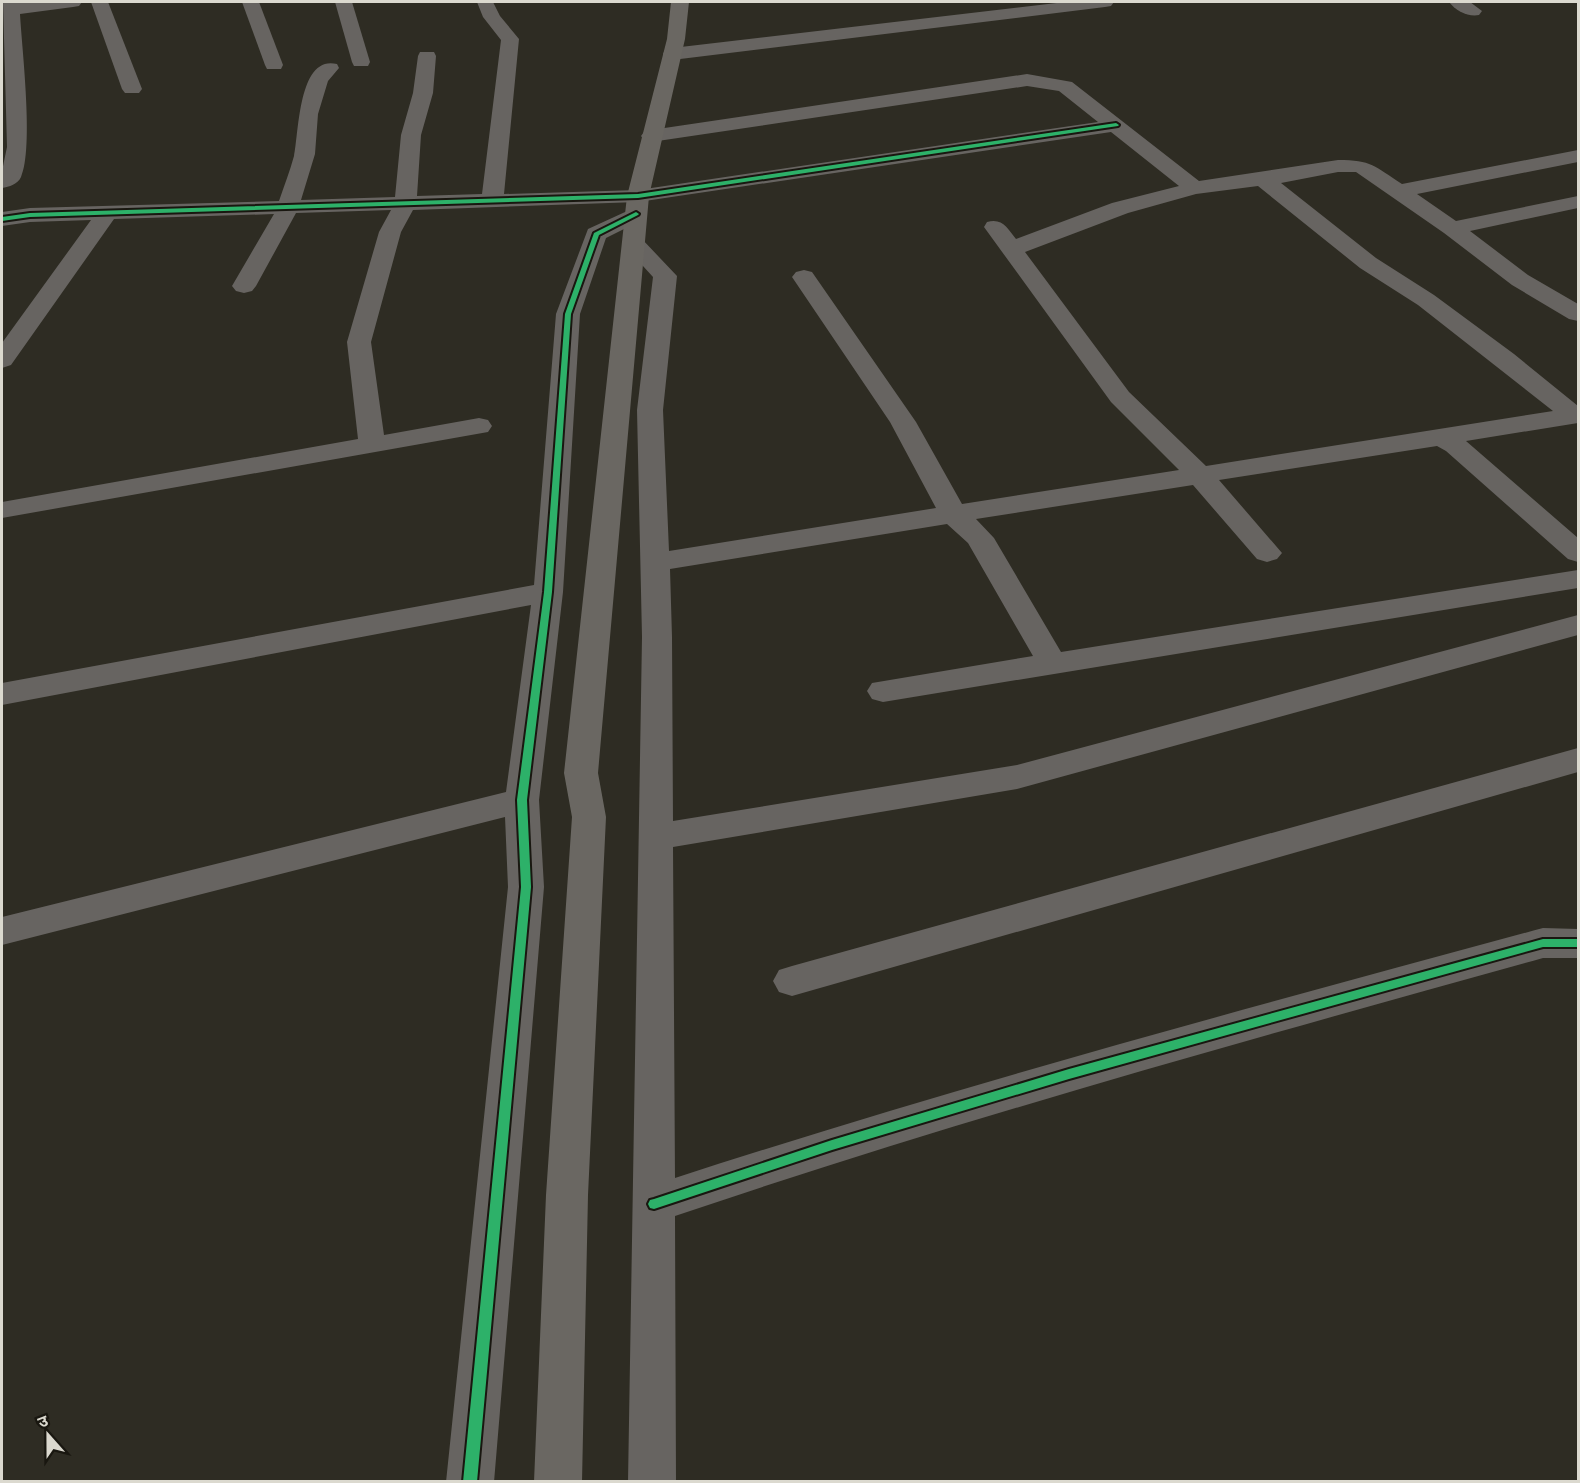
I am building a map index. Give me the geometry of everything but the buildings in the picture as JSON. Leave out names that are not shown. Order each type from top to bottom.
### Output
[{"type":"main road","points":[[558,1482],[567,1195],[589,818],[581,773],[636,218],[651,136],[672,54],[680,2]]},
{"type":"street","points":[[2,182],[11,176],[17,147],[7,8],[73,2]]},
{"type":"street","points":[[99,2],[132,89]]},
{"type":"street","points":[[250,2],[274,65]]},
{"type":"street","points":[[343,2],[361,62]]},
{"type":"street","points":[[485,2],[492,17],[510,39],[494,172],[493,201]]},
{"type":"street","points":[[672,54],[1105,2]]},
{"type":"street","points":[[1458,2],[1473,11]]},
{"type":"street","points":[[372,443],[359,342],[390,232],[405,205],[411,135],[423,93],[427,56]]},
{"type":"street","points":[[244,285],[288,208],[305,154],[308,114],[319,79],[330,68]]},
{"type":"street","points":[[651,136],[1027,80],[1065,86],[1195,188]]},
{"type":"street","points":[[470,1482],[526,887],[522,800],[548,592],[568,314],[596,234],[636,218],[1116,125]]},
{"type":"street","points":[[1399,191],[1578,156]]},
{"type":"street","points":[[1011,249],[1120,208],[1195,188],[1338,166],[1361,166],[1452,228],[1520,280],[1578,314]]},
{"type":"street","points":[[1263,179],[1342,243],[1470,333],[1577,415]]},
{"type":"street","points":[[2,219],[30,215],[493,201],[636,218]]},
{"type":"street","points":[[1452,228],[1578,202]]},
{"type":"street","points":[[2,360],[107,213]]},
{"type":"street","points":[[636,218],[665,276],[650,410],[657,637],[652,1482]]},
{"type":"street","points":[[995,227],[1120,397],[1200,475],[1267,553]]},
{"type":"street","points":[[804,277],[903,422],[953,514],[980,538],[1052,663]]},
{"type":"street","points":[[654,562],[1577,415]]},
{"type":"street","points":[[2,510],[372,443],[479,426]]},
{"type":"street","points":[[1441,437],[1455,446],[1578,553]]},
{"type":"street","points":[[883,691],[1578,579]]},
{"type":"street","points":[[2,694],[548,592]]},
{"type":"street","points":[[656,837],[1017,777],[1578,625]]},
{"type":"street","points":[[792,981],[1578,760]]},
{"type":"street","points":[[2,931],[522,800]]},
{"type":"street","points":[[654,1204],[832,1144],[1069,1074],[1543,942],[1578,943]]},
{"type":"cycle path","points":[[2,219],[30,215],[638,196],[1116,125]]},
{"type":"cycle path","points":[[470,1482],[526,887],[522,800],[548,592],[568,314],[596,234],[636,214]]},
{"type":"cycle path","points":[[654,1204],[832,1145],[1069,1074],[1543,943],[1578,943]]}]
